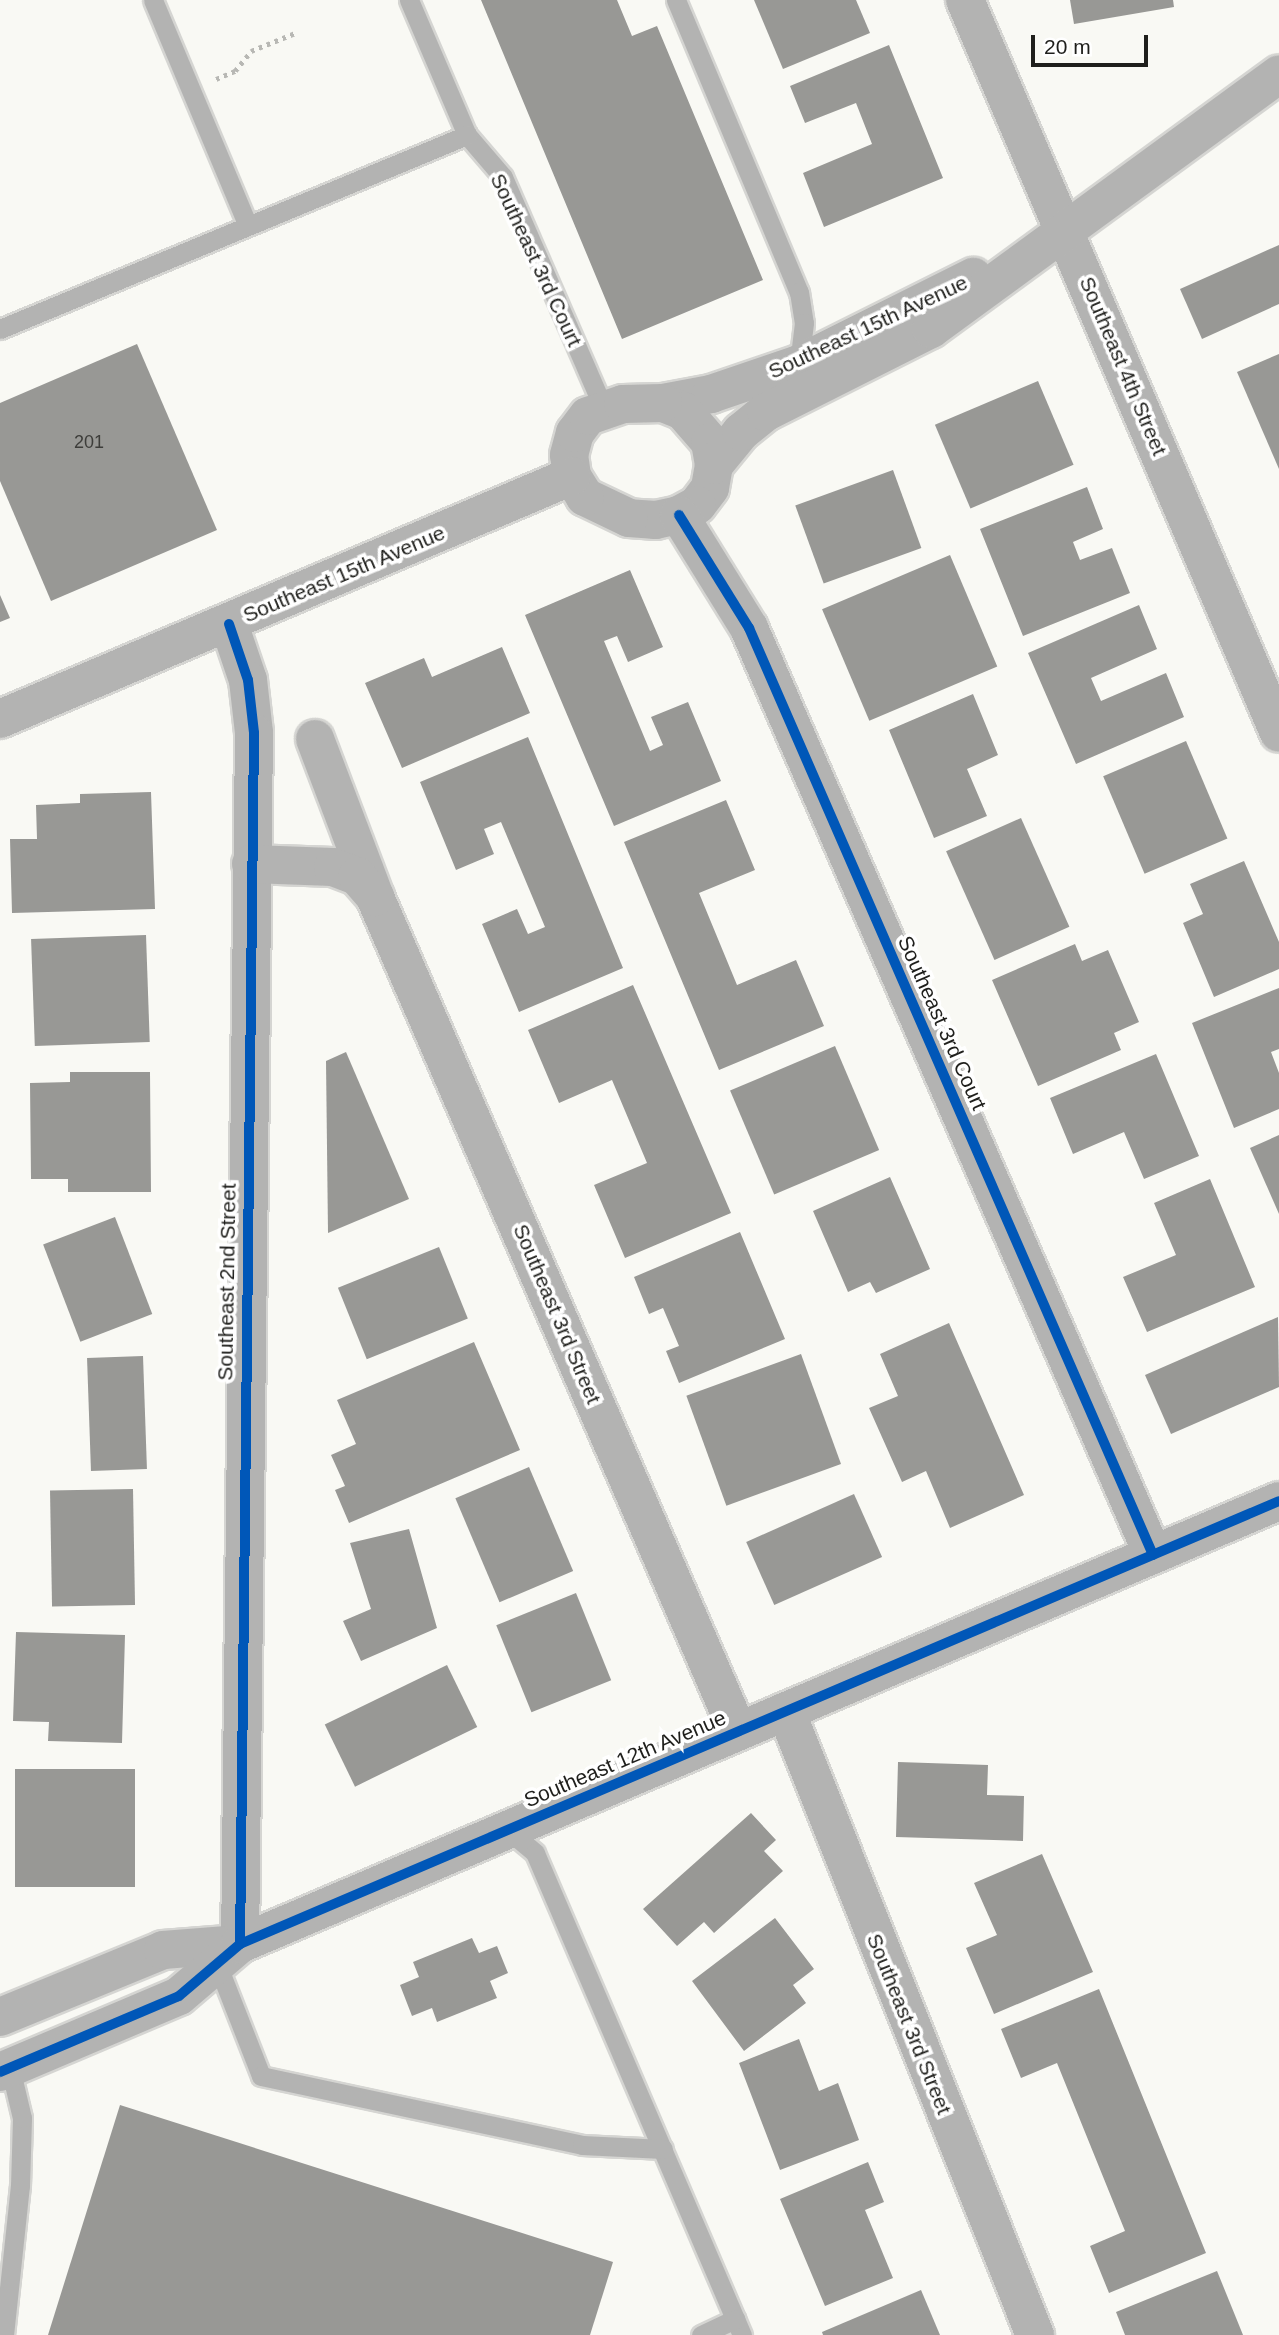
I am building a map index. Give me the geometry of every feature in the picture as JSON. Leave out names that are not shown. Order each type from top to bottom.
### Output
[{"type":"street","name":"Southeast 4th Street","points":[[965,0],[1279,733]]},
{"type":"street","name":"Southeast 15th Avenue","points":[[714,465],[741,432],[766,412],[930,329],[1067,233],[1279,74]]},
{"type":"street","name":"Southeast 15th Avenue","points":[[663,403],[711,394],[799,364],[1067,233]]},
{"type":"street","points":[[663,403],[697,423],[710,442],[714,465],[710,488],[697,505],[678,515],[629,518],[585,497],[572,477],[569,455],[575,433],[589,416],[623,404],[663,403]]},
{"type":"street","name":"Southeast 15th Avenue","points":[[0,719],[572,477]]},
{"type":"street","name":"Southeast 3rd Court","points":[[678,515],[749,628],[1153,1555]]},
{"type":"street","name":"Southeast 2nd Street","points":[[228,1952],[253,708],[229,624]]},
{"type":"street","name":"Southeast 3rd Street","points":[[315,738],[375,897],[738,1732]]},
{"type":"street","name":"Southeast 3rd Street","points":[[251,864],[333,867],[357,876],[375,897]]},
{"type":"street","name":"Southeast 12th Avenue","points":[[4,2064],[179,1996],[228,1952],[1279,1501]]},
{"type":"street","name":"Southeast 3rd Street","points":[[786,1712],[1035,2335]]},
{"type":"street","name":"Southeast 12th Avenue","points":[[0,2017],[163,1950],[228,1952]]},
{"type":"lane","points":[[153,0],[247,224]]},
{"type":"lane","name":"Southeast 3rd Court","points":[[409,0],[467,135],[503,177],[604,410]]},
{"type":"lane","points":[[676,0],[799,292],[804,323],[799,364]]},
{"type":"lane","points":[[0,329],[247,224],[467,135]]},
{"type":"lane","points":[[508,1830],[536,1853],[739,2327],[701,2335]]},
{"type":"lane","points":[[228,1952],[261,2076],[582,2145],[663,2149]]},
{"type":"lane","points":[[4,2064],[22,2118],[20,2186],[4,2335]]},
{"type":"path","points":[[190,89],[234,71],[250,51],[295,33]]},
{"type":"building","points":[[481,0],[617,0],[632,36],[657,26],[763,280],[622,339]]},
{"type":"building","points":[[754,0],[856,0],[870,33],[783,69]]},
{"type":"building","points":[[1070,0],[1173,0],[1174,7],[1074,24]]},
{"type":"building","points":[[889,45],[943,178],[824,227],[803,173],[872,144],[856,103],[805,123],[790,86]]},
{"type":"building","points":[[1279,245],[1279,304],[1202,339],[1180,289]]},
{"type":"building","points":[[137,344],[217,530],[51,601],[0,481],[0,403]]},
{"type":"building","points":[[1279,354],[1279,469],[1237,372]]},
{"type":"building","points":[[1038,381],[1074,465],[970,509],[935,425]]},
{"type":"building","points":[[893,470],[921,548],[824,584],[795,506]]},
{"type":"building","points":[[1087,487],[1103,529],[1073,542],[1080,560],[1112,548],[1130,593],[1023,636],[980,529]]},
{"type":"building","points":[[950,555],[997,666],[869,721],[822,609]]},
{"type":"building","points":[[630,570],[663,647],[628,662],[617,636],[604,641],[650,751],[663,745],[651,717],[688,702],[721,781],[614,826],[525,615]]},
{"type":"building","points":[[0,595],[10,618],[0,622]]},
{"type":"building","points":[[1139,605],[1157,649],[1091,678],[1101,701],[1166,673],[1184,717],[1076,764],[1028,653]]},
{"type":"building","points":[[502,647],[530,713],[402,768],[365,683],[424,658],[432,677]]},
{"type":"building","points":[[973,694],[998,755],[967,769],[987,816],[934,838],[889,730]]},
{"type":"building","points":[[528,737],[623,968],[519,1012],[482,924],[517,909],[528,934],[545,927],[501,822],[484,829],[494,854],[456,870],[420,782]]},
{"type":"building","points":[[1186,741],[1227,839],[1145,874],[1103,776]]},
{"type":"building","points":[[151,792],[155,909],[12,913],[10,839],[37,839],[36,805],[80,803],[80,794]]},
{"type":"building","points":[[726,800],[755,870],[699,893],[737,985],[796,960],[824,1026],[719,1070],[624,842]]},
{"type":"building","points":[[1021,818],[1069,927],[994,960],[946,851]]},
{"type":"building","points":[[1244,861],[1279,942],[1279,969],[1214,997],[1183,923],[1203,914],[1190,884]]},
{"type":"building","points":[[146,935],[150,1042],[35,1046],[31,939]]},
{"type":"building","points":[[1075,944],[1082,961],[1108,950],[1139,1022],[1114,1033],[1121,1050],[1038,1086],[992,980]]},
{"type":"building","points":[[633,985],[731,1213],[625,1258],[594,1185],[647,1163],[612,1080],[559,1103],[528,1030]]},
{"type":"building","points":[[1279,988],[1279,1049],[1271,1052],[1279,1073],[1279,1109],[1234,1128],[1192,1023]]},
{"type":"building","points":[[835,1046],[879,1150],[774,1195],[730,1091]]},
{"type":"building","points":[[346,1052],[409,1199],[328,1233],[326,1061]]},
{"type":"building","points":[[1156,1054],[1199,1156],[1144,1179],[1124,1132],[1073,1154],[1050,1098]]},
{"type":"building","points":[[70,1072],[150,1072],[151,1192],[68,1192],[68,1179],[31,1179],[30,1083],[70,1082]]},
{"type":"building","points":[[1279,1135],[1279,1214],[1250,1148]]},
{"type":"building","points":[[890,1177],[930,1269],[876,1293],[870,1282],[848,1292],[813,1211]]},
{"type":"building","points":[[1210,1179],[1255,1287],[1147,1332],[1123,1277],[1176,1255],[1154,1203]]},
{"type":"building","points":[[115,1217],[152,1314],[80,1342],[43,1245]]},
{"type":"building","points":[[740,1232],[785,1339],[679,1383],[666,1351],[679,1346],[663,1308],[649,1314],[634,1277]]},
{"type":"building","points":[[439,1247],[468,1318],[367,1359],[338,1288]]},
{"type":"building","points":[[1278,1317],[1279,1387],[1171,1434],[1145,1375]]},
{"type":"building","points":[[949,1323],[1024,1495],[950,1528],[926,1471],[902,1482],[869,1408],[898,1396],[880,1354]]},
{"type":"building","points":[[474,1342],[520,1450],[349,1523],[335,1490],[345,1486],[331,1455],[356,1444],[337,1400]]},
{"type":"building","points":[[801,1354],[841,1464],[726,1506],[686,1396]]},
{"type":"building","points":[[143,1356],[147,1469],[91,1471],[87,1358]]},
{"type":"building","points":[[529,1467],[573,1571],[500,1602],[455,1498]]},
{"type":"building","points":[[133,1489],[135,1605],[52,1606],[50,1490]]},
{"type":"building","points":[[854,1494],[882,1557],[774,1605],[746,1542]]},
{"type":"building","points":[[409,1529],[437,1628],[361,1661],[343,1621],[371,1609],[350,1543]]},
{"type":"building","points":[[576,1593],[611,1680],[531,1712],[496,1625]]},
{"type":"building","points":[[16,1632],[125,1635],[122,1743],[48,1741],[49,1722],[13,1721]]},
{"type":"building","points":[[447,1665],[477,1727],[355,1787],[325,1725]]},
{"type":"building","points":[[898,1762],[988,1765],[987,1795],[1024,1796],[1023,1841],[896,1837]]},
{"type":"building","points":[[15,1769],[135,1769],[135,1887],[15,1887]]},
{"type":"building","points":[[751,1813],[776,1840],[764,1851],[783,1871],[714,1933],[704,1922],[677,1946],[643,1909]]},
{"type":"building","points":[[1042,1854],[1093,1972],[994,2014],[966,1948],[997,1935],[974,1883]]},
{"type":"building","points":[[775,1918],[814,1969],[793,1985],[806,2003],[744,2051],[692,1981]]},
{"type":"building","points":[[472,1938],[479,1953],[497,1946],[508,1973],[490,1981],[497,1998],[437,2022],[432,2008],[412,2016],[400,1985],[419,1977],[413,1962]]},
{"type":"building","points":[[1099,1989],[1206,2253],[1109,2293],[1090,2246],[1125,2231],[1057,2063],[1021,2078],[1001,2029]]},
{"type":"building","points":[[799,2039],[819,2091],[838,2083],[859,2140],[780,2170],[739,2063]]},
{"type":"building","points":[[120,2105],[613,2262],[590,2335],[48,2335]]},
{"type":"building","points":[[868,2162],[884,2202],[865,2210],[893,2278],[825,2306],[780,2199]]},
{"type":"building","points":[[1217,2271],[1243,2335],[1125,2335],[1116,2312]]},
{"type":"building","points":[[921,2290],[940,2335],[823,2335],[822,2332]]},
{"type":"cycle path","points":[[679,515],[749,628],[1153,1555]]},
{"type":"cycle path","points":[[229,624],[248,680],[254,733],[240,1944]]},
{"type":"cycle path","points":[[0,2072],[179,1996],[240,1944],[1279,1501]]}]
